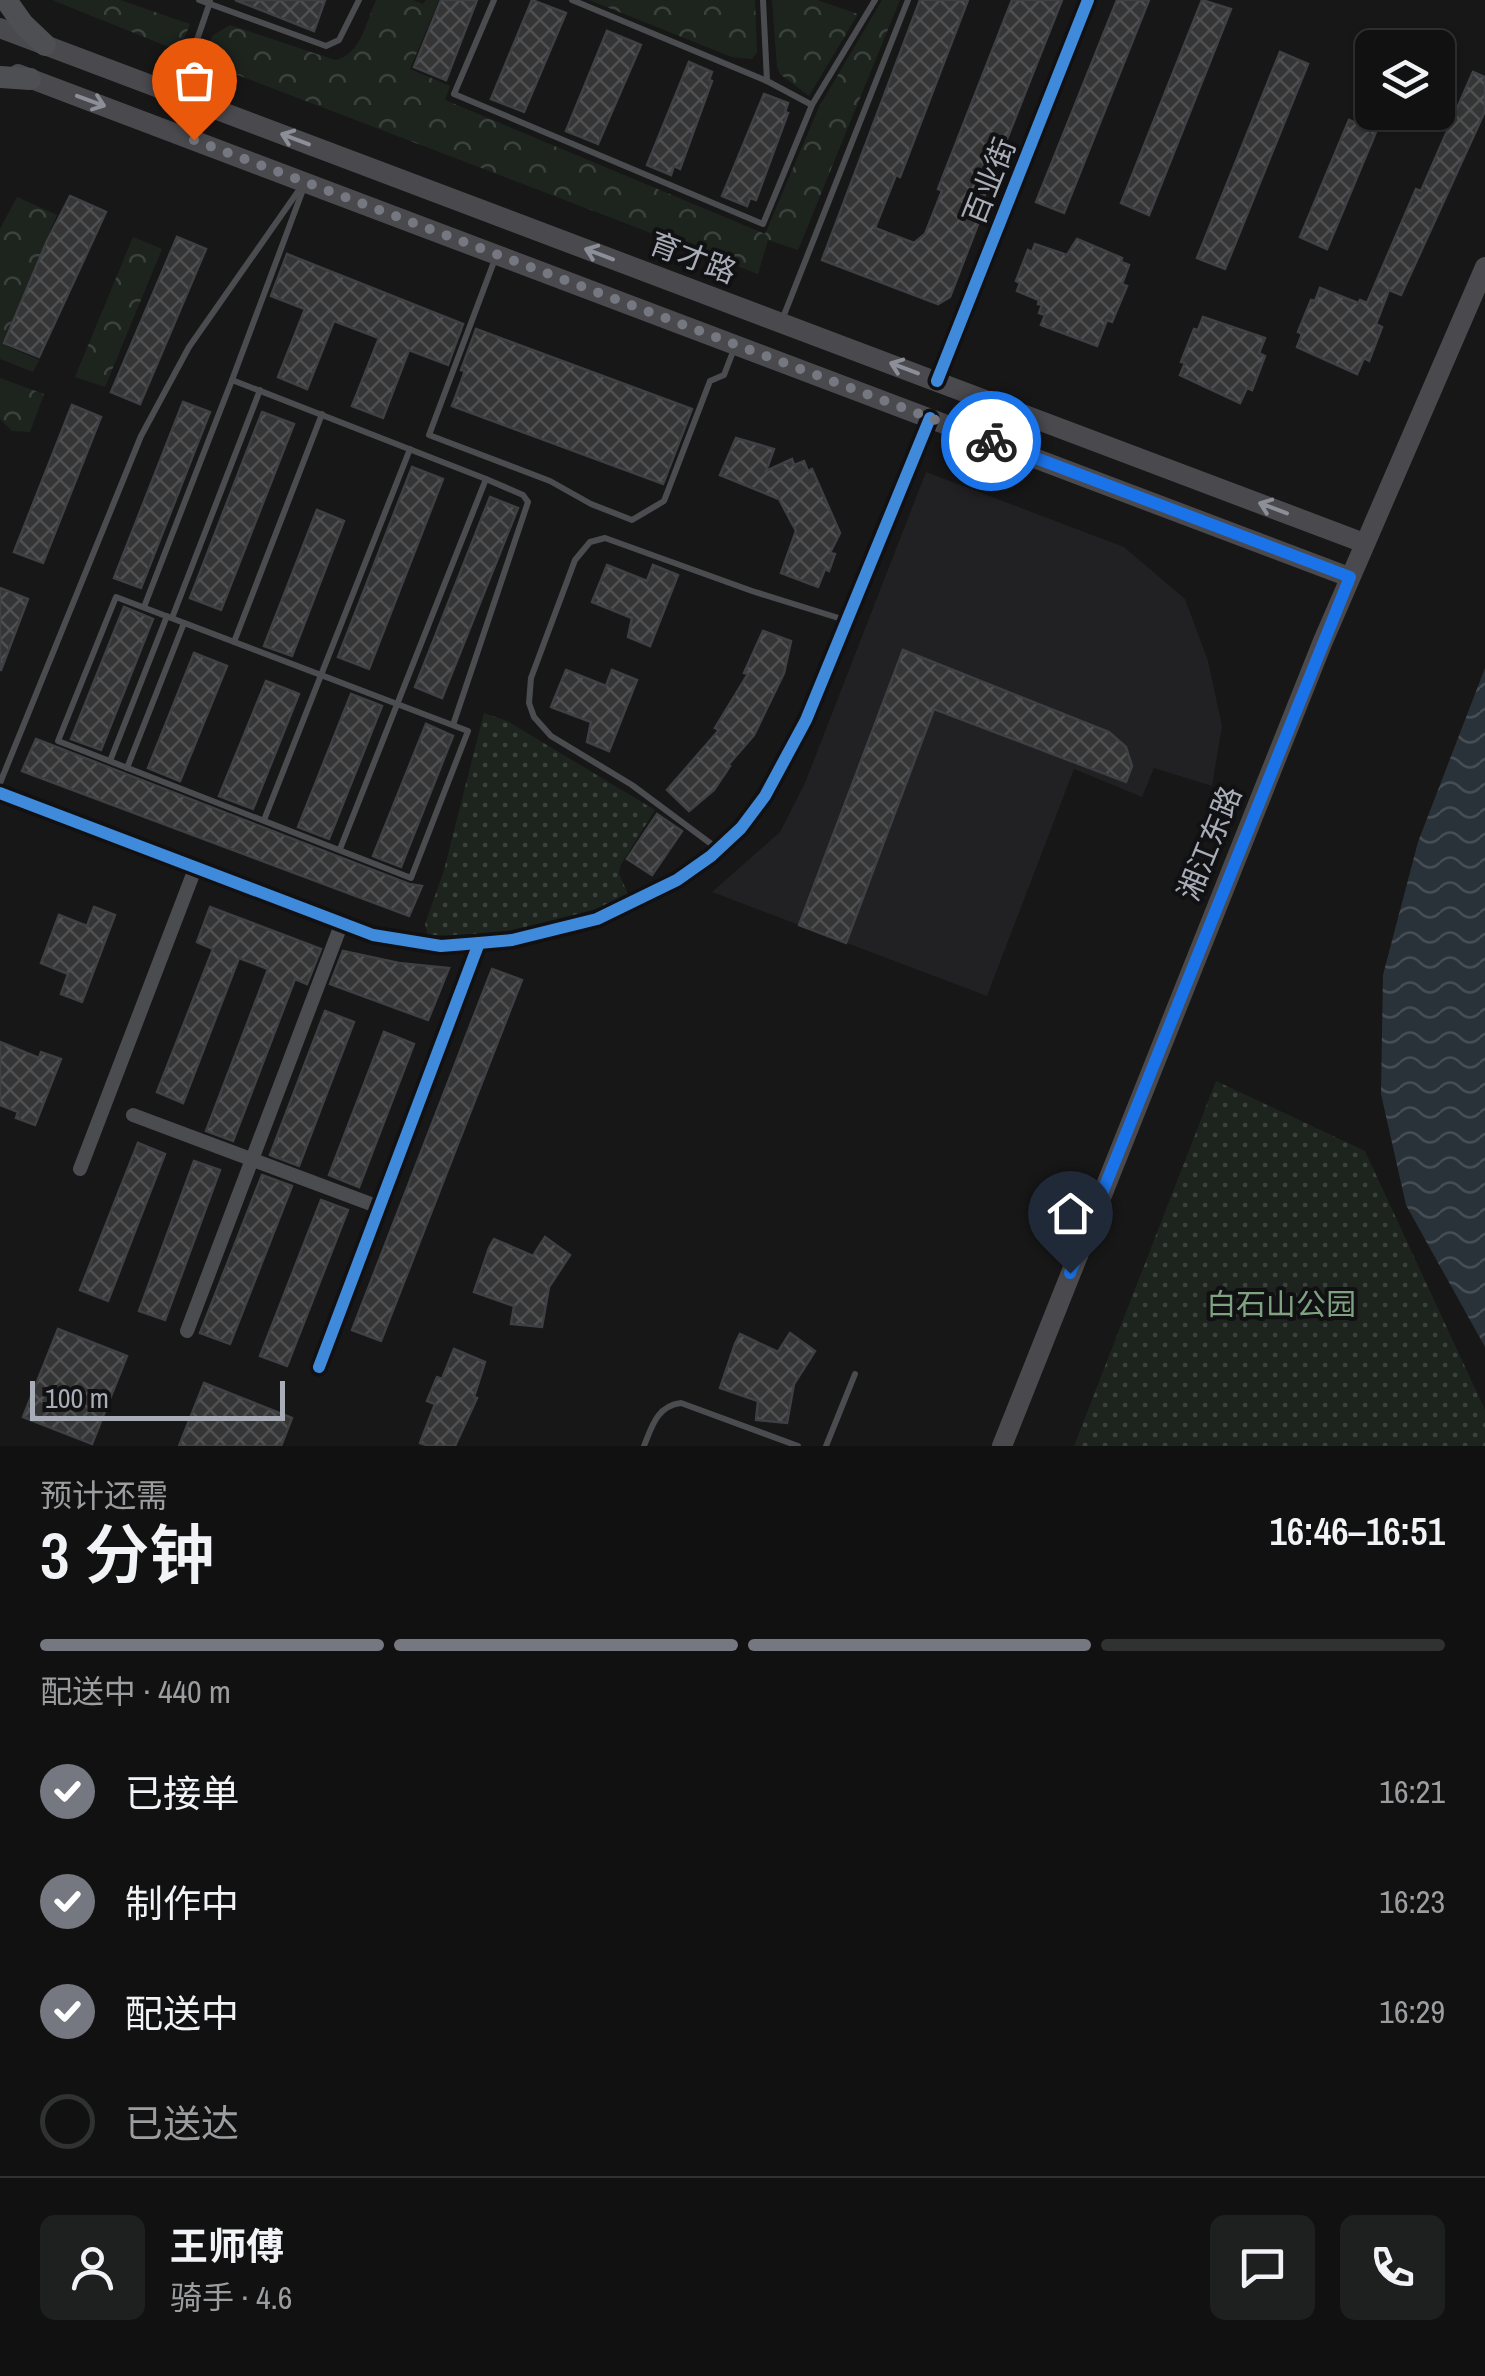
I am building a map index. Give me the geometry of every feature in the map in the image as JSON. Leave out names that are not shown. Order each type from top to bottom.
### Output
[{"type":"main road","points":[[6,0],[22,24],[51,48],[38,82]]},
{"type":"main road","name":"育才路","points":[[0,28],[1364,544]]},
{"type":"main road","points":[[0,68],[1350,577]]},
{"type":"main road","points":[[0,77],[38,82]]},
{"type":"main road","name":"湘江东路","points":[[1002,1446],[1350,577],[1485,267]]},
{"type":"street","name":"百业街","points":[[937,381],[1088,0]]},
{"type":"street","points":[[0,793],[341,925],[408,942],[442,946],[512,940],[597,919],[677,880],[741,828],[765,796],[786,759],[930,418]]},
{"type":"street","points":[[80,1169],[196,868]]},
{"type":"street","points":[[187,1331],[341,925]]},
{"type":"street","points":[[318,1366],[479,944]]},
{"type":"street","points":[[133,1115],[379,1207]]},
{"type":"lane","points":[[199,0],[326,46],[338,40],[358,0]]},
{"type":"lane","points":[[494,0],[454,94],[763,224],[812,106],[875,0]]},
{"type":"lane","points":[[572,0],[767,80],[812,106]]},
{"type":"lane","points":[[763,0],[767,80]]},
{"type":"lane","points":[[781,322],[908,0]]},
{"type":"lane","points":[[178,95],[210,2]]},
{"type":"lane","points":[[144,608],[306,181]]},
{"type":"lane","points":[[0,783],[73,596],[146,426],[198,334],[306,181]]},
{"type":"lane","points":[[498,254],[429,435],[550,480],[590,504],[632,520],[664,501],[710,381],[724,375],[736,344]]},
{"type":"lane","points":[[232,380],[486,479],[523,495],[528,502],[452,725]]},
{"type":"lane","points":[[110,761],[260,390]]},
{"type":"lane","points":[[234,642],[322,414]]},
{"type":"lane","points":[[264,820],[410,449]]},
{"type":"lane","points":[[340,850],[486,479]]},
{"type":"lane","points":[[718,849],[632,785],[551,736],[534,716],[529,703],[530,678],[575,560],[590,542],[605,538],[846,620]]},
{"type":"lane","points":[[116,597],[169,617],[468,731],[412,878],[58,742],[116,597]]},
{"type":"lane","points":[[127,768],[184,623]]},
{"type":"lane","points":[[826,1446],[856,1374]]},
{"type":"lane","points":[[644,1446],[659,1413],[681,1403],[798,1446]]},
{"type":"shaded area","points":[[926,472],[1124,547],[1185,599],[1208,661],[1222,726],[1212,786],[1154,768],[1142,797],[1074,769],[987,996],[712,892],[780,832],[805,783]]},
{"type":"green space","points":[[52,0],[120,0],[190,24],[179,51]]},
{"type":"green space","points":[[376,0],[413,0],[423,4],[426,0],[439,0],[410,69],[450,86],[445,100],[765,234],[819,107],[882,0],[900,0],[798,250],[768,240],[758,274],[204,62],[212,36],[230,25],[335,60],[344,57],[357,45]]},
{"type":"green space","points":[[589,0],[755,0],[757,52],[752,59],[732,57]]},
{"type":"green space","points":[[772,0],[817,0],[858,14],[809,96],[780,74],[777,67]]},
{"type":"green space","points":[[17,197],[57,215],[2,344],[39,360],[33,372],[0,359],[0,229]]},
{"type":"green space","points":[[133,237],[162,249],[105,387],[75,377]]},
{"type":"green space","points":[[0,378],[44,394],[30,432],[12,431],[0,419]]},
{"type":"green space","points":[[484,713],[507,721],[655,810],[620,866],[619,874],[629,896],[531,927],[480,934],[428,935],[425,924],[444,870]]},
{"type":"green space","name":"白石山公园","points":[[1216,1081],[1365,1151],[1485,1410],[1485,1446],[1074,1446]]},
{"type":"water","points":[[1485,668],[1485,1347],[1406,1205],[1381,1094],[1383,975],[1418,842]]},
{"type":"building","points":[[235,0],[325,0],[314,31]]},
{"type":"building","points":[[441,0],[477,0],[446,80],[414,67]]},
{"type":"building","points":[[532,0],[566,13],[524,112],[491,99]]},
{"type":"building","points":[[920,0],[968,0],[900,177],[896,175],[875,228],[914,243],[925,234],[942,191],[938,189],[1012,0],[1062,0],[976,217],[980,219],[950,297],[938,304],[822,260]]},
{"type":"building","points":[[1117,0],[1149,0],[1064,213],[1036,202]]},
{"type":"building","points":[[1202,0],[1231,9],[1149,215],[1121,203]]},
{"type":"building","points":[[607,31],[641,45],[598,144],[566,131]]},
{"type":"building","points":[[1280,52],[1308,64],[1225,269],[1197,258]]},
{"type":"building","points":[[689,62],[712,72],[712,81],[680,169],[674,166],[671,175],[647,165]]},
{"type":"building","points":[[1473,72],[1485,77],[1485,111],[1401,295],[1389,290],[1376,324],[1382,327],[1369,361],[1364,358],[1357,374],[1297,347],[1302,334],[1298,332],[1320,288],[1367,303],[1416,189],[1421,191],[1448,130],[1455,130],[1455,113]]},
{"type":"building","points":[[764,94],[788,103],[788,113],[756,200],[750,198],[747,206],[722,196]]},
{"type":"building","points":[[1349,120],[1355,123],[1355,130],[1376,132],[1327,249],[1300,237]]},
{"type":"building","points":[[70,196],[106,212],[39,357],[4,343]]},
{"type":"building","points":[[177,237],[206,249],[140,404],[111,392]]},
{"type":"building","points":[[1077,239],[1122,258],[1121,262],[1129,265],[1122,284],[1127,286],[1097,346],[1041,325],[1045,315],[1039,313],[1039,300],[1017,291],[1020,283],[1016,281],[1028,250],[1032,252],[1035,244],[1067,255]]},
{"type":"building","points":[[287,254],[463,324],[448,365],[409,350],[383,418],[352,406],[379,338],[334,321],[307,389],[278,377],[305,309],[271,296]]},
{"type":"building","points":[[1203,317],[1265,338],[1259,353],[1265,356],[1252,390],[1247,388],[1240,403],[1180,375],[1194,329],[1198,330]]},
{"type":"building","points":[[476,329],[692,409],[663,484],[452,406]]},
{"type":"building","points":[[183,402],[210,412],[141,588],[114,578]]},
{"type":"building","points":[[72,405],[101,417],[43,563],[14,552]]},
{"type":"building","points":[[262,412],[294,424],[221,610],[190,598]]},
{"type":"building","points":[[736,438],[774,449],[766,471],[792,459],[794,465],[804,461],[808,471],[812,469],[840,533],[830,553],[835,554],[829,571],[825,569],[818,587],[781,573],[796,531],[779,499],[720,475]]},
{"type":"building","points":[[412,467],[443,479],[369,669],[338,657]]},
{"type":"building","points":[[490,497],[518,508],[442,698],[415,687]]},
{"type":"building","points":[[317,510],[344,521],[292,656],[264,646]]},
{"type":"building","points":[[607,565],[647,581],[653,565],[678,575],[650,646],[628,637],[632,618],[592,602]]},
{"type":"building","points":[[0,588],[28,599],[1,670],[0,670]]},
{"type":"building","points":[[124,607],[153,619],[101,750],[71,739]]},
{"type":"building","points":[[763,631],[791,641],[784,673],[754,735],[728,765],[714,790],[689,811],[667,790],[719,730],[715,728],[748,674],[744,673]]},
{"type":"building","points":[[903,650],[1109,732],[1126,747],[1132,766],[1126,782],[934,709],[846,943],[799,925]]},
{"type":"building","points":[[194,653],[227,666],[180,781],[148,768]]},
{"type":"building","points":[[566,670],[606,686],[612,670],[637,680],[609,751],[587,742],[591,722],[551,707]]},
{"type":"building","points":[[266,681],[299,694],[253,809],[219,796]]},
{"type":"building","points":[[351,694],[382,706],[329,839],[298,827]]},
{"type":"building","points":[[426,724],[453,736],[401,867],[373,856]]},
{"type":"building","points":[[36,739],[422,886],[409,916],[22,771]]},
{"type":"building","points":[[657,814],[682,831],[652,875],[627,859]]},
{"type":"building","points":[[94,907],[115,915],[82,1002],[61,994],[68,974],[41,963],[59,915],[87,926]]},
{"type":"building","points":[[210,907],[321,949],[307,984],[295,979],[233,1141],[206,1131],[268,969],[239,958],[183,1103],[157,1092],[213,949],[197,942]]},
{"type":"building","points":[[343,951],[449,968],[428,1020],[330,984]]},
{"type":"building","points":[[492,969],[522,980],[381,1341],[352,1330]]},
{"type":"building","points":[[325,1011],[354,1022],[299,1166],[270,1155]]},
{"type":"building","points":[[384,1032],[414,1044],[359,1187],[329,1175]]},
{"type":"building","points":[[0,1042],[39,1058],[41,1052],[61,1059],[35,1125],[16,1118],[18,1112],[0,1105]]},
{"type":"building","points":[[138,1143],[165,1154],[108,1301],[80,1290]]},
{"type":"building","points":[[194,1161],[220,1170],[165,1320],[139,1311]]},
{"type":"building","points":[[262,1175],[292,1186],[230,1344],[200,1333]]},
{"type":"building","points":[[321,1200],[348,1210],[287,1366],[260,1356]]},
{"type":"building","points":[[545,1237],[570,1255],[549,1287],[542,1327],[511,1324],[514,1306],[474,1292],[489,1248],[494,1239],[533,1256]]},
{"type":"building","points":[[58,1329],[127,1356],[92,1444],[23,1417]]},
{"type":"building","points":[[790,1333],[815,1351],[794,1384],[787,1423],[756,1420],[758,1401],[720,1388],[735,1344],[740,1334],[778,1352]]},
{"type":"building","points":[[454,1349],[485,1362],[474,1397],[477,1398],[455,1446],[429,1446],[420,1443],[435,1404],[427,1401],[437,1377],[442,1379]]},
{"type":"building","points":[[204,1383],[292,1418],[281,1446],[179,1446]]},
{"type":"cycle path","points":[[937,381],[1088,0]]},
{"type":"cycle path","points":[[0,793],[373,935],[441,946],[512,940],[597,919],[677,880],[711,856],[741,828],[765,796],[806,720],[930,418]]},
{"type":"cycle path","points":[[319,1367],[479,943]]},
{"type":"way so far","points":[[194,140],[991,441]]},
{"type":"route","points":[[991,441],[1350,577],[1070,1273]]}]
